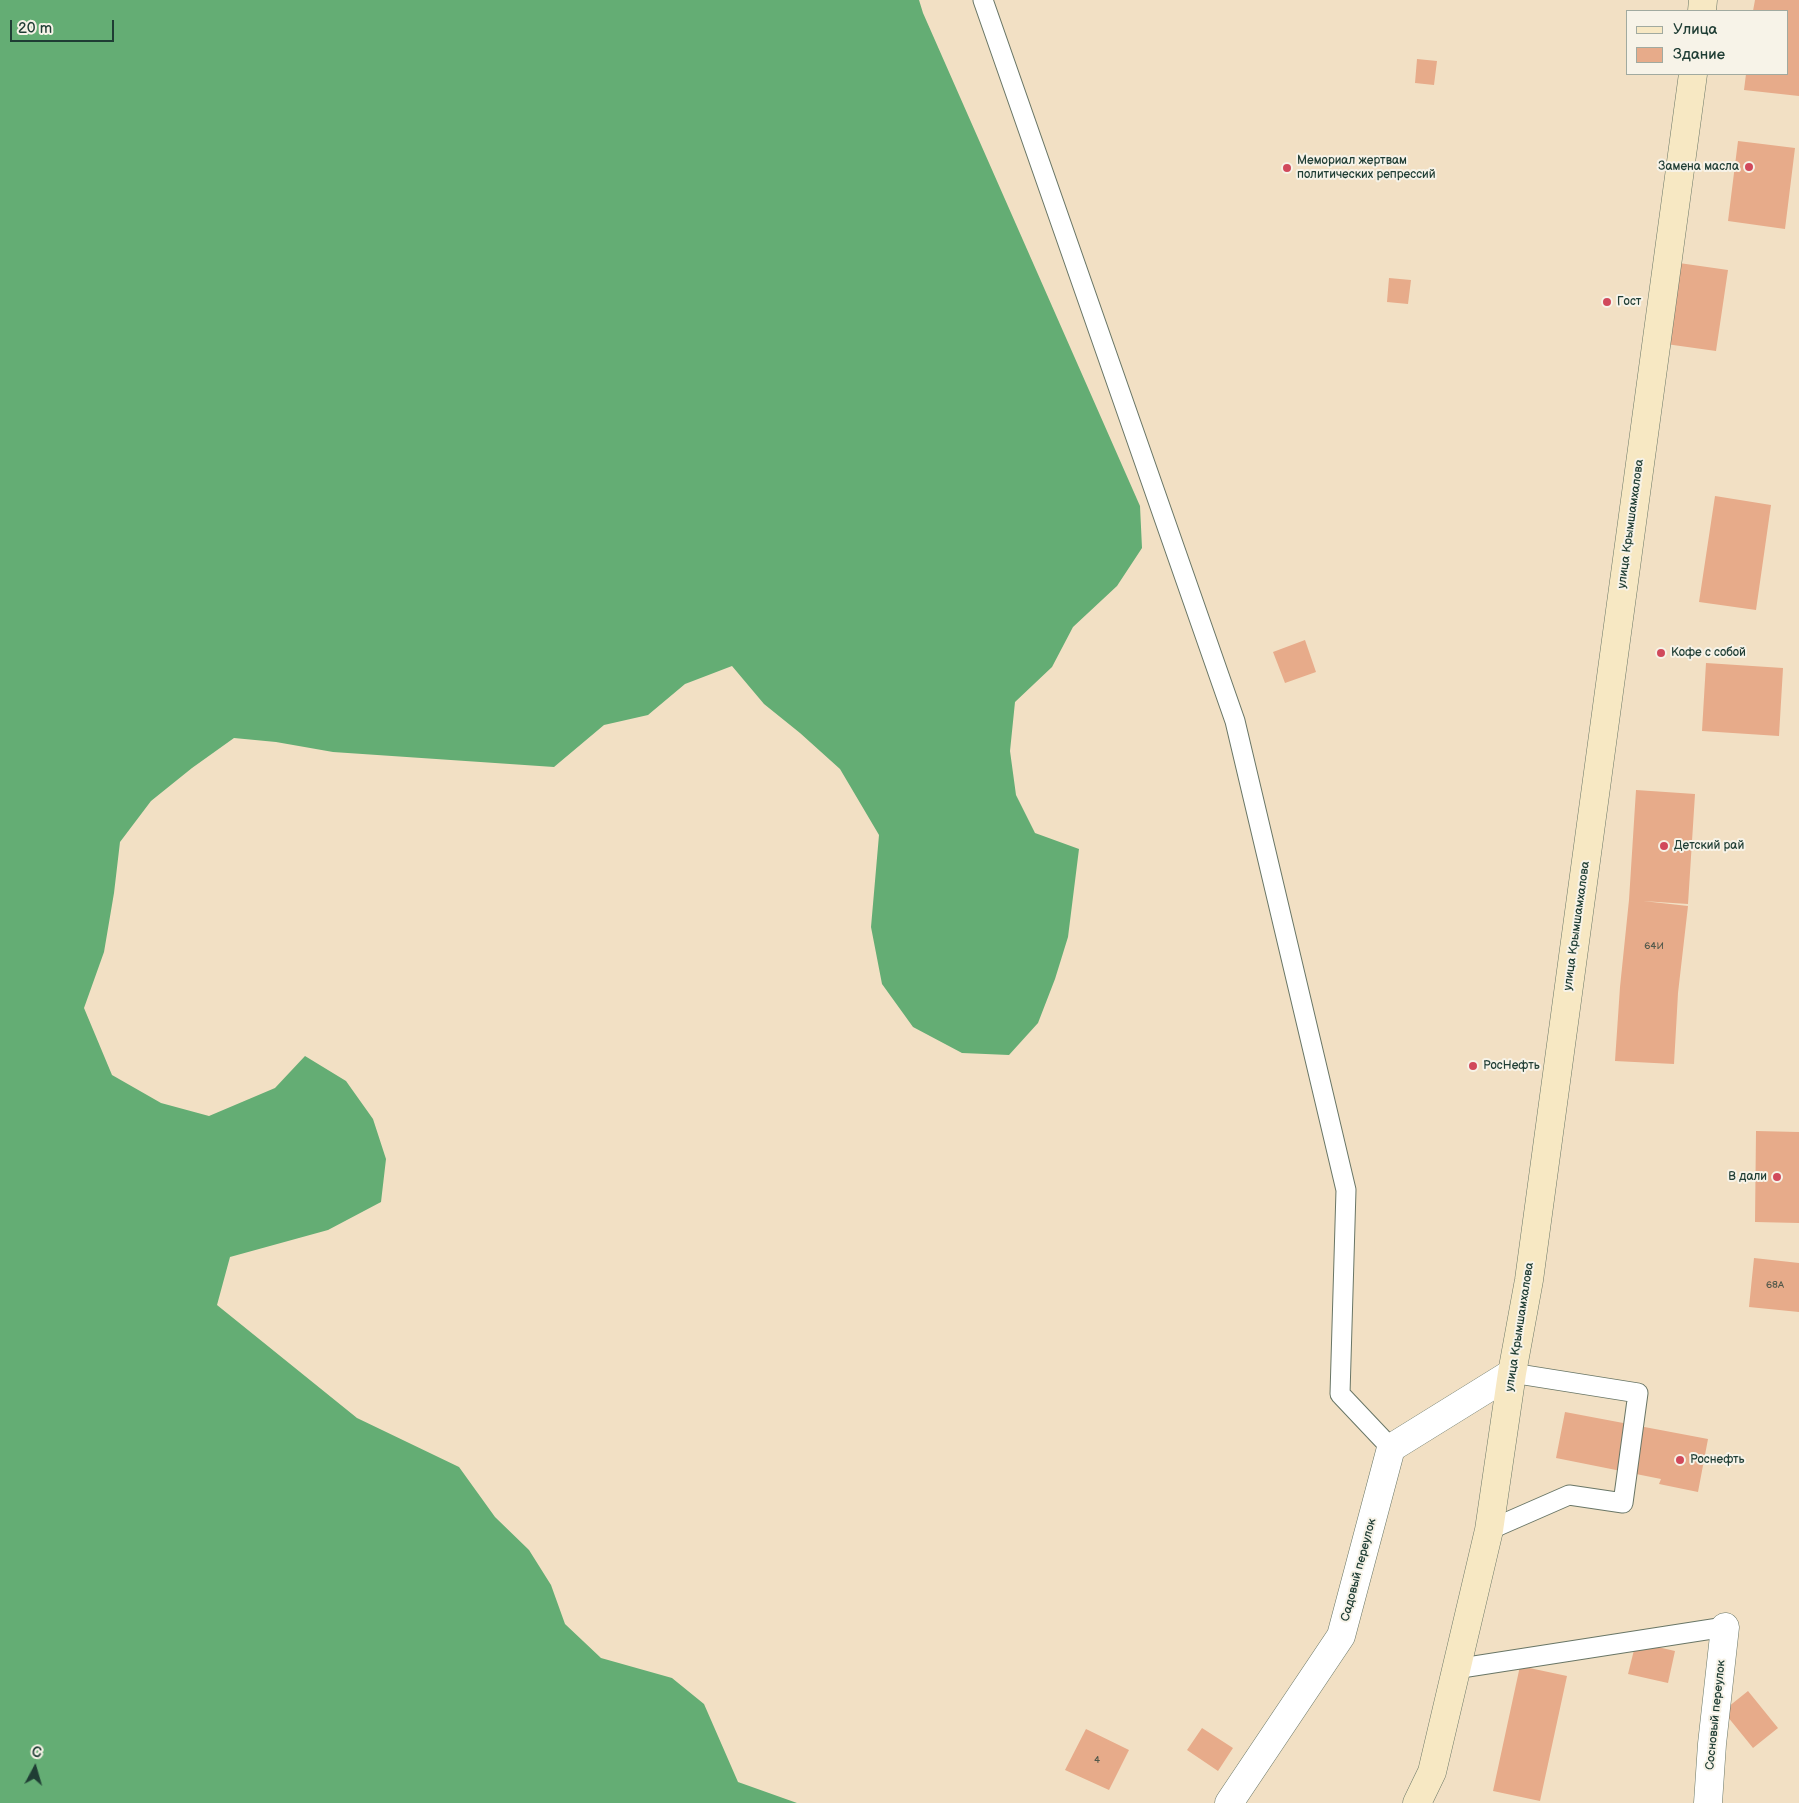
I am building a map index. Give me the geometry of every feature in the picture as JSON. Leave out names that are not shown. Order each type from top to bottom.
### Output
[{"type":"main road","name":"улица Крымшамхалова","points":[[1417,1803],[1432,1772],[1489,1530],[1512,1373],[1530,1270],[1693,75]]},
{"type":"street","points":[[1391,1448],[1512,1373]]},
{"type":"street","name":"Садовый переулок","points":[[1229,1803],[1341,1636],[1391,1448]]},
{"type":"street","name":"Сосновый переулок","points":[[1708,1803],[1712,1744],[1725,1627]]},
{"type":"lane","points":[[983,0],[1235,721],[1346,1190],[1340,1394],[1391,1448]]},
{"type":"lane","points":[[1489,1530],[1569,1495],[1623,1503],[1638,1393],[1512,1373]]},
{"type":"lane","points":[[1455,1669],[1725,1627]]},
{"type":"green space","points":[[0,0],[919,0],[923,13],[1140,506],[1142,548],[1117,586],[1073,627],[1052,667],[1015,702],[1010,751],[1016,795],[1035,833],[1079,849],[1068,937],[1055,979],[1038,1023],[1009,1055],[962,1053],[913,1027],[882,984],[871,927],[879,835],[840,769],[764,704],[732,666],[685,684],[648,715],[604,725],[554,767],[333,752],[276,742],[234,738],[151,801],[120,842],[104,952],[84,1008],[112,1075],[161,1103],[209,1116],[275,1088],[305,1056],[346,1081],[373,1119],[386,1159],[381,1202],[328,1230],[230,1257],[217,1305],[357,1418],[459,1467],[495,1517],[529,1550],[551,1585],[565,1624],[601,1658],[672,1678],[704,1704],[738,1782],[797,1803],[0,1803]]},
{"type":"building","points":[[1755,0],[1799,0],[1799,96],[1744,90],[1746,75],[1789,75],[1789,10],[1753,10]]},
{"type":"building","points":[[1417,59],[1437,61],[1434,85],[1415,83]]},
{"type":"building","points":[[1738,141],[1795,148],[1785,229],[1728,221]]},
{"type":"building","points":[[1679,263],[1728,270],[1716,351],[1666,344]]},
{"type":"building","points":[[1389,278],[1411,280],[1408,304],[1387,302]]},
{"type":"building","points":[[1715,496],[1771,505],[1756,610],[1699,602]]},
{"type":"building","points":[[1305,640],[1316,672],[1285,683],[1273,652]]},
{"type":"building","points":[[1706,663],[1783,668],[1779,736],[1702,731]]},
{"type":"building","points":[[1636,790],[1695,794],[1688,904],[1643,901],[1688,906],[1678,993],[1674,1064],[1615,1061],[1629,900]]},
{"type":"building","name":"В дали","points":[[1756,1131],[1799,1132],[1799,1223],[1755,1222]]},
{"type":"building","points":[[1754,1258],[1799,1263],[1799,1312],[1749,1307]]},
{"type":"building","points":[[1565,1412],[1708,1439],[1698,1492],[1659,1484],[1661,1479],[1556,1458]]},
{"type":"building","points":[[1636,1642],[1675,1651],[1668,1683],[1628,1674]]},
{"type":"building","points":[[1520,1666],[1567,1676],[1540,1801],[1493,1791]]},
{"type":"building","points":[[1748,1691],[1778,1728],[1753,1748],[1723,1711]]},
{"type":"building","points":[[1202,1728],[1233,1748],[1218,1771],[1187,1750]]},
{"type":"building","points":[[1086,1729],[1129,1750],[1109,1790],[1065,1770]]},
{"type":"place","name":"Замена масла","points":[[1749,167]]},
{"type":"place","name":"Мемориал жертвам политических репрессий","points":[[1287,168]]},
{"type":"place","name":"Гост","points":[[1607,302]]},
{"type":"place","name":"Кофе с собой","points":[[1661,653]]},
{"type":"place","name":"Детский рай","points":[[1664,846]]},
{"type":"place","name":"РосНефть","points":[[1473,1066]]},
{"type":"place","name":"В дали","points":[[1777,1177]]},
{"type":"place","name":"Роснефть","points":[[1680,1460]]}]
